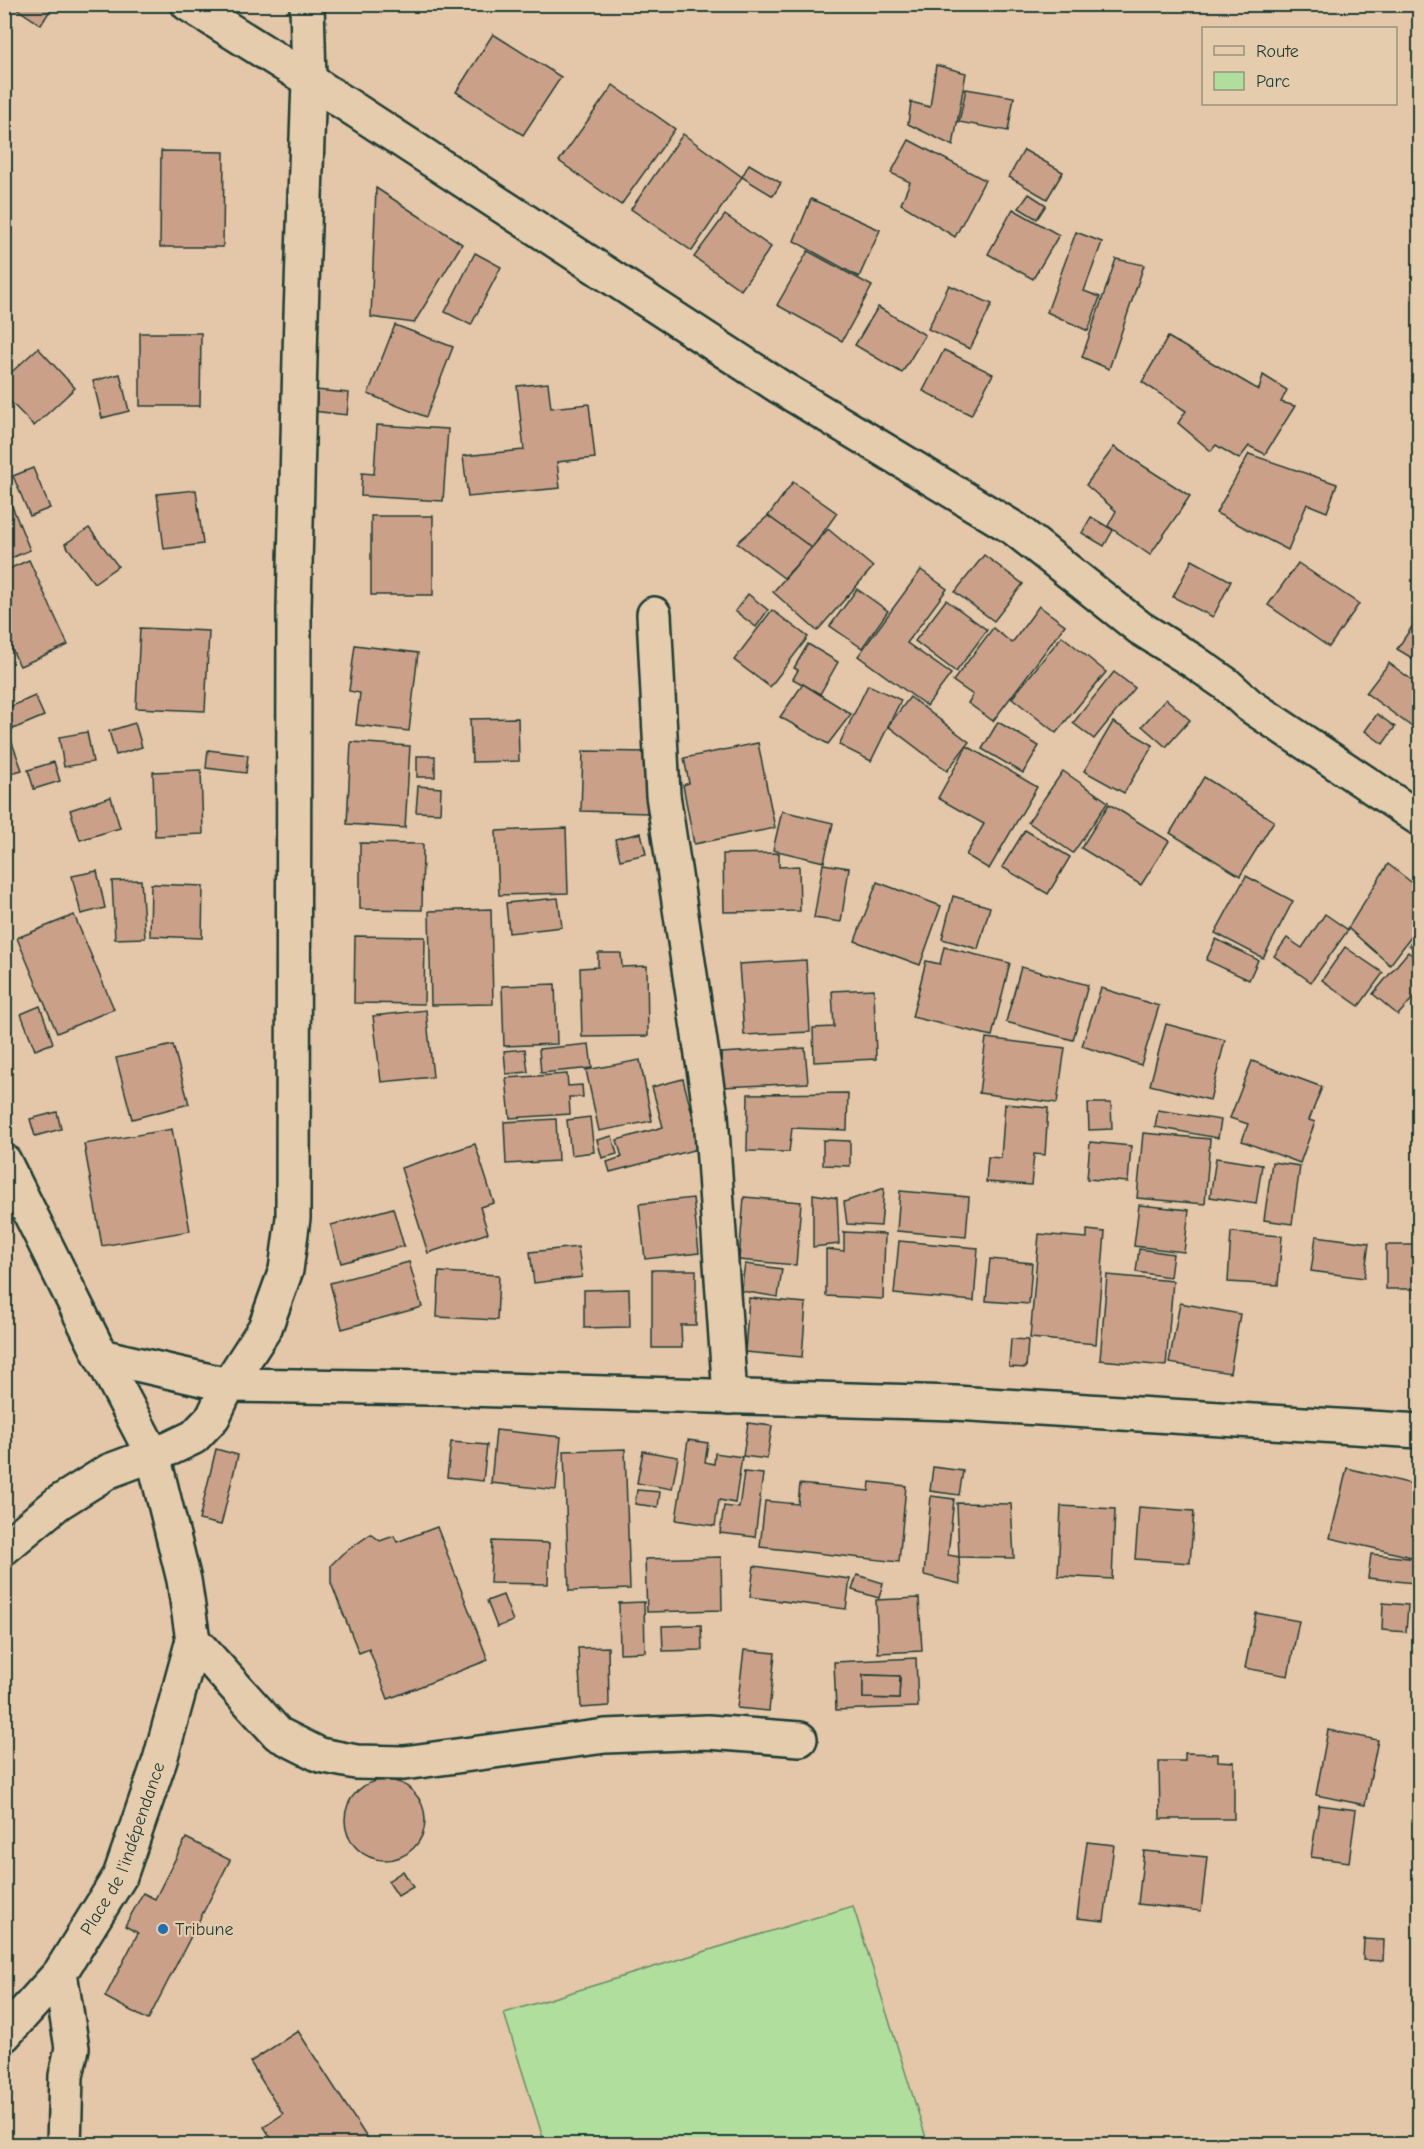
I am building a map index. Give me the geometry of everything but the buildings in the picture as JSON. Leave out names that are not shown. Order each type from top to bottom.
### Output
[{"type":"street","points":[[188,4],[309,80],[780,387],[1015,529],[1140,627],[1226,684],[1249,705],[1419,819]]},
{"type":"street","points":[[4,1548],[57,1503],[109,1471],[194,1437],[213,1417],[228,1385],[265,1328],[286,1270],[293,1218],[294,584],[309,80],[307,4]]},
{"type":"street","points":[[654,614],[663,795],[711,1115],[730,1397]]},
{"type":"street","points":[[4,1161],[153,1455],[184,1580],[193,1640],[278,1734],[320,1755],[356,1762],[404,1763],[605,1736],[708,1732],[800,1739]]},
{"type":"street","points":[[101,1356],[228,1385],[432,1388],[955,1403],[1419,1431]]},
{"type":"street","name":"Place de l'indépendance","points":[[4,2035],[60,1973],[120,1876],[160,1760],[193,1640]]},
{"type":"street","points":[[60,1973],[72,2048],[66,2076],[64,2145]]},
{"type":"green space","points":[[853,1906],[928,2144],[545,2144],[504,2013]]},
{"type":"place","name":"Tribune","points":[[163,1929]]}]
